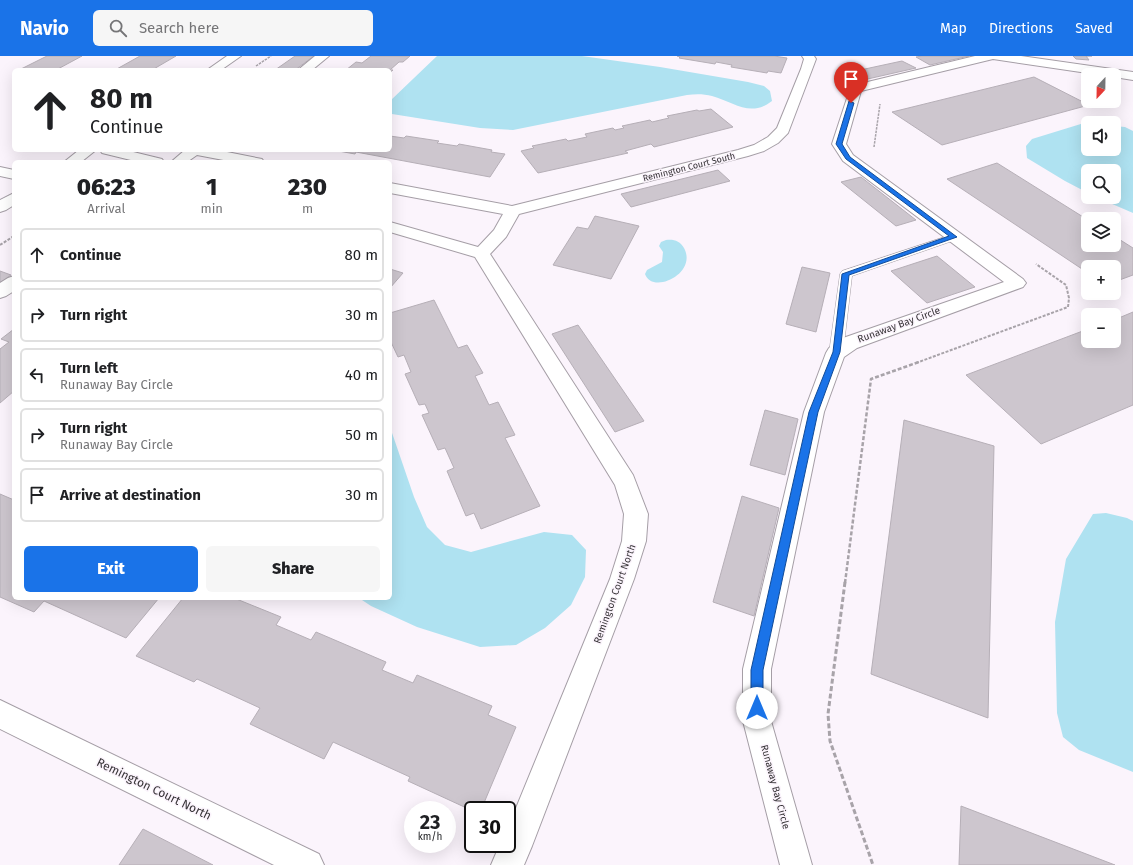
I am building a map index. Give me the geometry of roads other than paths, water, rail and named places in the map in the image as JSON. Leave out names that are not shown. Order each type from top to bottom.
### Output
[{"type":"street","points":[[216,68],[235,56]]},
{"type":"street","points":[[307,68],[323,56]]},
{"type":"street","name":"Remington Court South","points":[[512,211],[759,148],[773,140],[783,130],[808,69],[810,59],[808,56]]},
{"type":"street","name":"Runaway Bay Circle","points":[[796,865],[757,721],[757,670],[814,412],[836,352],[850,342],[1017,283],[848,158],[839,144],[855,89],[990,56]]},
{"type":"street","points":[[996,56],[1133,76]]},
{"type":"street","points":[[74,160],[86,152]]},
{"type":"street","points":[[115,152],[149,160]]},
{"type":"street","points":[[181,160],[191,152]]},
{"type":"street","points":[[204,152],[246,160]]},
{"type":"street","points":[[0,171],[12,174]]},
{"type":"street","points":[[392,188],[512,211],[508,222],[501,233],[482,253],[392,228]]},
{"type":"street","points":[[0,207],[12,199]]},
{"type":"street","name":"Remington Court North","points":[[482,253],[625,482],[636,514],[634,541],[622,579],[521,836],[508,865]]},
{"type":"street","points":[[0,292],[12,283]]},
{"type":"street","name":"Remington Court North","points":[[0,714],[308,865]]},
{"type":"lane","points":[[836,352],[846,274],[954,237]]},
{"type":"water","points":[[437,56],[582,56],[660,67],[748,82],[764,86],[770,91],[772,101],[764,106],[749,108],[735,105],[709,95],[687,95],[513,130],[480,128],[392,114],[392,99]]},
{"type":"water","points":[[1081,124],[1081,156],[1121,156],[1121,127],[1133,131],[1133,213],[1112,204],[1121,204],[1121,164],[1081,164],[1081,189],[1027,158],[1026,146],[1032,139]]},
{"type":"water","points":[[666,240],[676,241],[684,248],[687,257],[685,266],[680,273],[672,279],[664,282],[649,280],[645,274],[647,270],[662,262],[663,252],[659,246],[661,242]]},
{"type":"water","points":[[392,433],[414,497],[427,527],[445,545],[471,552],[544,532],[572,535],[586,550],[585,577],[571,605],[545,628],[516,645],[480,647],[417,627],[371,606],[362,600],[392,600]]},
{"type":"water","points":[[1106,513],[1133,521],[1133,772],[1079,750],[1063,737],[1057,713],[1055,622],[1066,559],[1093,514]]}]
